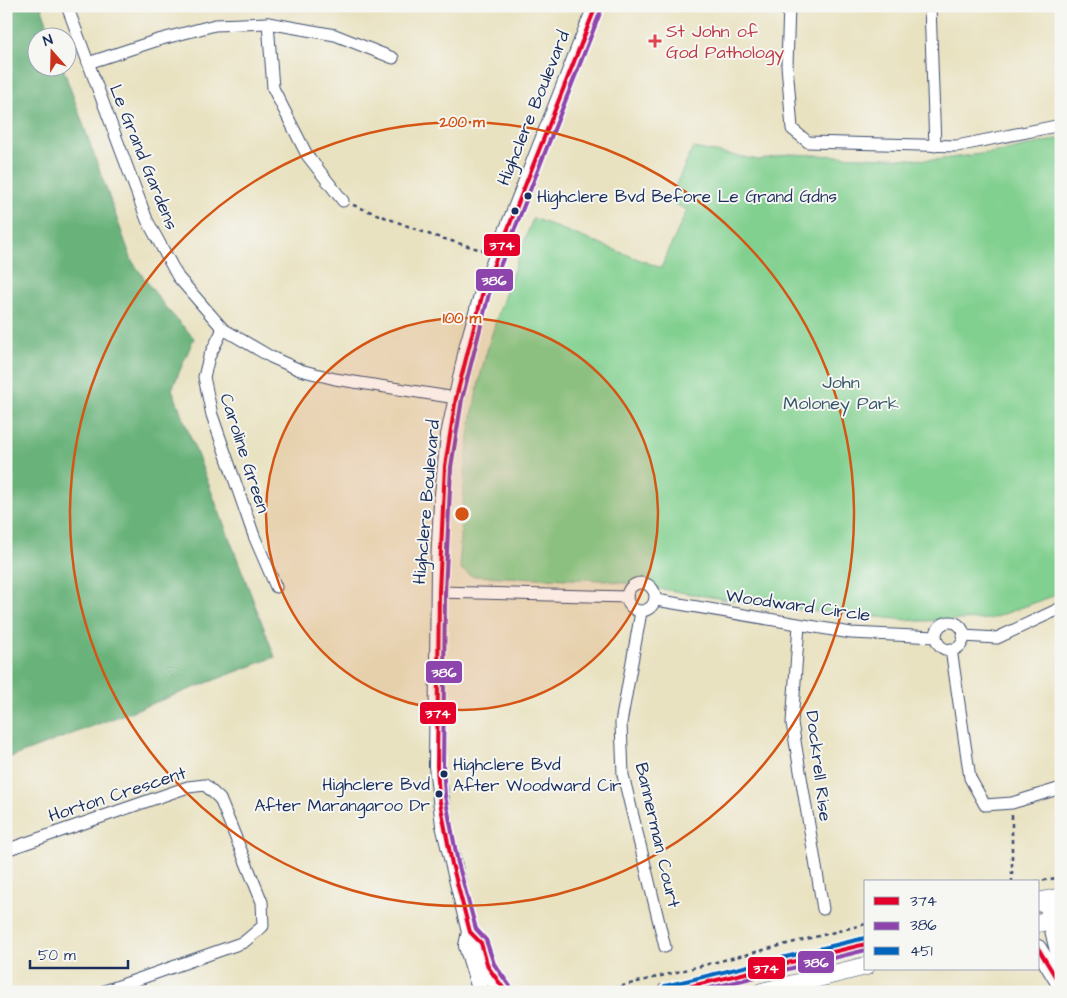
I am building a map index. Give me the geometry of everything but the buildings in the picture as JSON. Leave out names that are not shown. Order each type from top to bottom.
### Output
[{"type":"main road","points":[[666,992],[864,944]]},
{"type":"main road","points":[[762,992],[864,966]]},
{"type":"main road","points":[[488,967],[506,992]]},
{"type":"street","name":"Le Grand Gardens","points":[[67,6],[147,220],[178,277],[223,329],[271,357],[300,370],[335,379],[456,398]]},
{"type":"street","name":"Highclere Boulevard","points":[[481,992],[467,946],[470,932],[452,864],[440,797],[437,766],[439,592],[445,466],[456,398],[475,317],[496,254],[596,6]]},
{"type":"street","points":[[789,6],[787,65],[792,129],[808,142],[958,146],[1061,125]]},
{"type":"street","points":[[930,6],[935,146]]},
{"type":"street","points":[[88,63],[158,40],[215,25],[268,23],[335,35],[393,58]]},
{"type":"street","points":[[268,23],[273,88],[307,155],[343,201]]},
{"type":"street","name":"Caroline Green","points":[[223,329],[209,357],[204,377],[212,415],[254,536],[276,588]]},
{"type":"street","points":[[644,583],[654,590],[656,600],[650,609],[640,612],[631,607],[627,597],[633,586],[644,583]]},
{"type":"street","points":[[439,592],[627,597]]},
{"type":"street","name":"Woodward Circle","points":[[656,600],[799,625],[851,632],[936,637]]},
{"type":"street","points":[[963,636],[997,638],[1061,608]]},
{"type":"street","name":"Bannerman Court","points":[[640,612],[621,723],[623,775],[665,947]]},
{"type":"street","points":[[950,622],[960,627],[963,636],[960,645],[951,649],[941,647],[936,637],[940,626],[950,622]]},
{"type":"street","name":"Dockrell Rise","points":[[799,625],[792,723],[823,910]]},
{"type":"street","points":[[951,649],[970,778],[985,805],[1012,803],[1061,788]]},
{"type":"street","name":"Horton Crescent","points":[[6,850],[188,787],[204,785],[220,798],[262,902],[263,926],[244,942],[102,992]]},
{"type":"street","points":[[1050,900],[1061,964]]},
{"type":"street","name":"Highclere Boulevard","points":[[470,932],[480,943],[496,992]]},
{"type":"street","points":[[1040,951],[1061,986]]},
{"type":"path","points":[[343,201],[431,235],[496,254]]},
{"type":"path","points":[[1012,803],[1012,880]]},
{"type":"path","points":[[1040,881],[1061,877]]},
{"type":"path","points":[[598,992],[864,925]]},
{"type":"green space","points":[[6,6],[41,6],[49,28],[28,28],[28,78],[67,78],[132,261],[166,308],[194,338],[172,389],[275,657],[6,759]]},
{"type":"green space","name":"John Moloney Park","points":[[1061,138],[1061,590],[1053,596],[990,619],[918,621],[767,606],[605,580],[472,576],[461,569],[460,536],[465,468],[476,394],[496,322],[533,218],[661,268],[687,210],[668,201],[693,148],[759,160],[789,154],[935,160],[1011,150]]},
{"type":"transit line","name":"374","points":[[506,992],[488,967],[481,943],[470,932],[452,864],[439,797],[437,766],[439,592],[445,466],[456,398],[483,292],[596,6]]},
{"type":"transit line","name":"386","points":[[511,988],[494,964],[486,940],[476,929],[458,863],[445,796],[443,766],[445,592],[451,467],[462,399],[489,294],[602,8]]},
{"type":"transit line","name":"451","points":[[665,986],[864,938]]},
{"type":"transit line","name":"374","points":[[667,992],[864,944]]},
{"type":"transit line","name":"386","points":[[694,992],[864,950]]},
{"type":"transit line","name":"374","points":[[1040,951],[1061,986]]},
{"type":"place","name":"St John of God Pathology","points":[[655,41]]},
{"type":"place","name":"Highclere Bvd Before Le Grand Gdns","points":[[528,196]]},
{"type":"place","name":"Highclere Bvd After Woodward Cir","points":[[444,774]]},
{"type":"place","name":"Highclere Bvd After Marangaroo Dr","points":[[439,794]]}]
